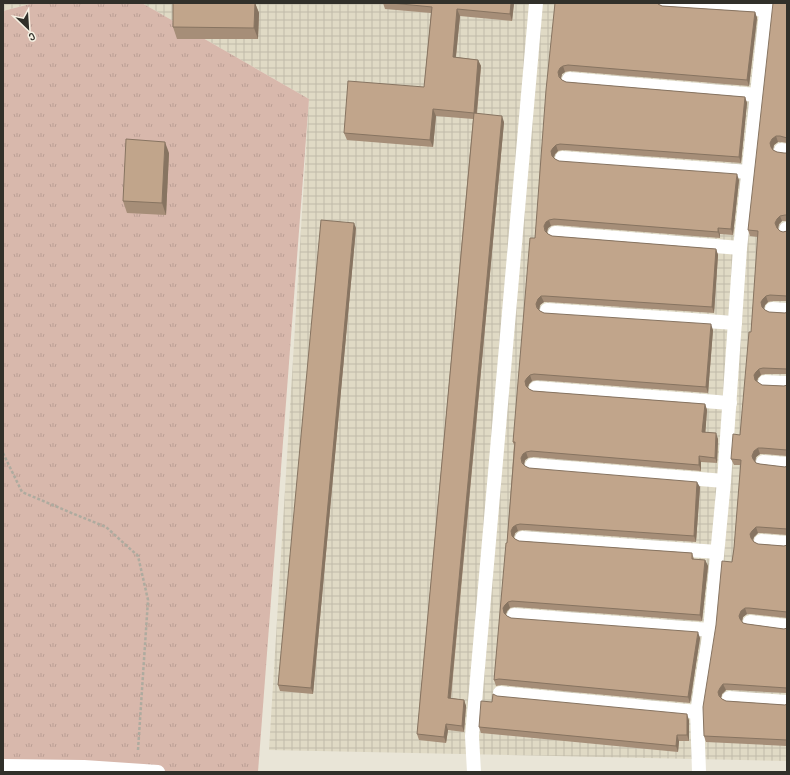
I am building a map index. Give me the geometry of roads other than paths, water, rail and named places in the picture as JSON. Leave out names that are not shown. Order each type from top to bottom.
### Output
[{"type":"lane","points":[[474,772],[472,736],[536,3]]},
{"type":"lane","points":[[665,3],[767,6],[740,248],[724,481],[710,630],[697,712],[699,772]]},
{"type":"lane","points":[[569,79],[757,95]]},
{"type":"lane","points":[[562,158],[749,172]]},
{"type":"lane","points":[[555,233],[740,248]]},
{"type":"lane","points":[[772,309],[787,310]]},
{"type":"lane","points":[[547,310],[735,323]]},
{"type":"lane","points":[[765,382],[787,382]]},
{"type":"lane","points":[[536,388],[730,403]]},
{"type":"lane","points":[[763,462],[787,464]]},
{"type":"lane","points":[[532,465],[724,481]]},
{"type":"lane","points":[[522,538],[717,552]]},
{"type":"lane","points":[[761,541],[787,543]]},
{"type":"lane","points":[[514,615],[710,630]]},
{"type":"lane","points":[[750,622],[787,626]]},
{"type":"lane","points":[[500,693],[697,712]]},
{"type":"lane","points":[[729,698],[787,702]]},
{"type":"lane","points":[[3,766],[158,772]]}]
